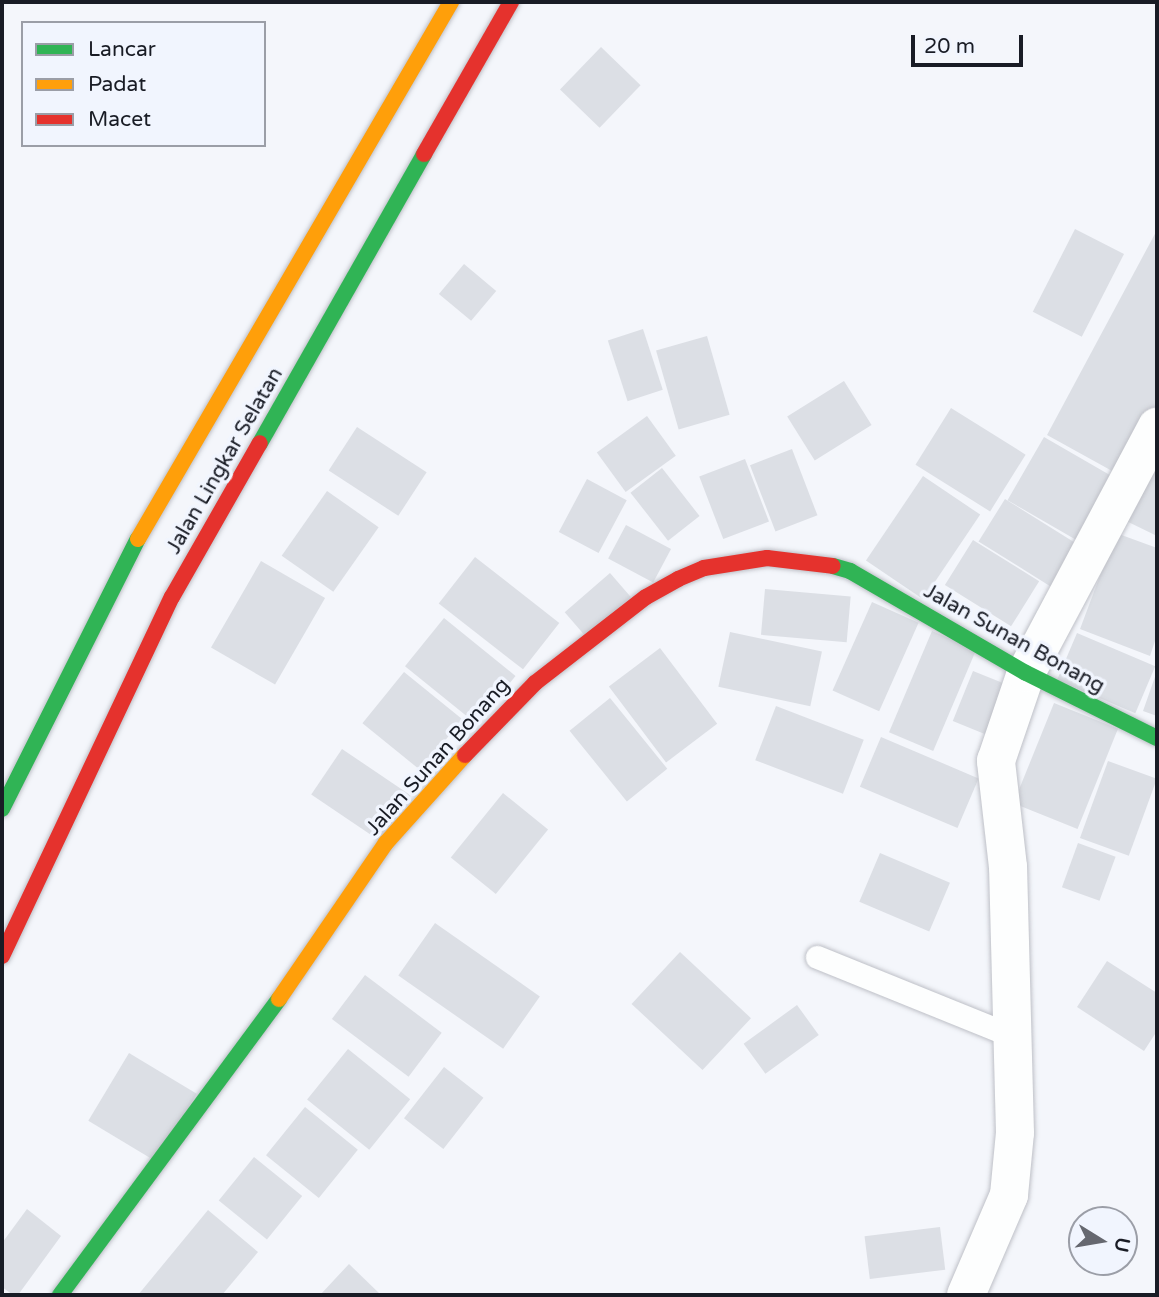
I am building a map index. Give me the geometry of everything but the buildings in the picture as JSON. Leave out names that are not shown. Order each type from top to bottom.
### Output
[{"type":"main road","name":"Jalan Lingkar Selatan","points":[[2,809],[119,572],[451,2]]},
{"type":"main road","name":"Jalan Lingkar Selatan","points":[[2,956],[172,597],[511,2]]},
{"type":"main road","name":"Jalan Sunan Bonang","points":[[60,1295],[228,1073],[386,843],[477,740],[535,683],[646,597],[704,568],[767,558],[820,562],[850,571],[1026,673],[1157,738]]},
{"type":"main road","points":[[119,572],[172,597]]},
{"type":"street","points":[[966,1295],[1009,1195],[1015,1133],[1008,867],[996,761],[1026,673],[1157,427]]},
{"type":"lane","points":[[817,957],[1013,1036]]},
{"type":"traffic: fast","points":[[260,443],[424,154]]},
{"type":"traffic: fast","points":[[2,809],[138,539]]},
{"type":"traffic: fast","points":[[833,566],[850,571],[1026,673],[1157,738]]},
{"type":"traffic: fast","points":[[60,1295],[279,999]]},
{"type":"traffic: slow","points":[[138,539],[451,2]]},
{"type":"traffic: slow","points":[[279,999],[386,843],[465,755]]},
{"type":"traffic: jam","points":[[424,154],[511,2]]},
{"type":"traffic: jam","points":[[2,956],[172,597],[260,443]]},
{"type":"traffic: jam","points":[[465,755],[535,683],[646,597],[678,579],[704,568],[767,558],[833,566]]}]
